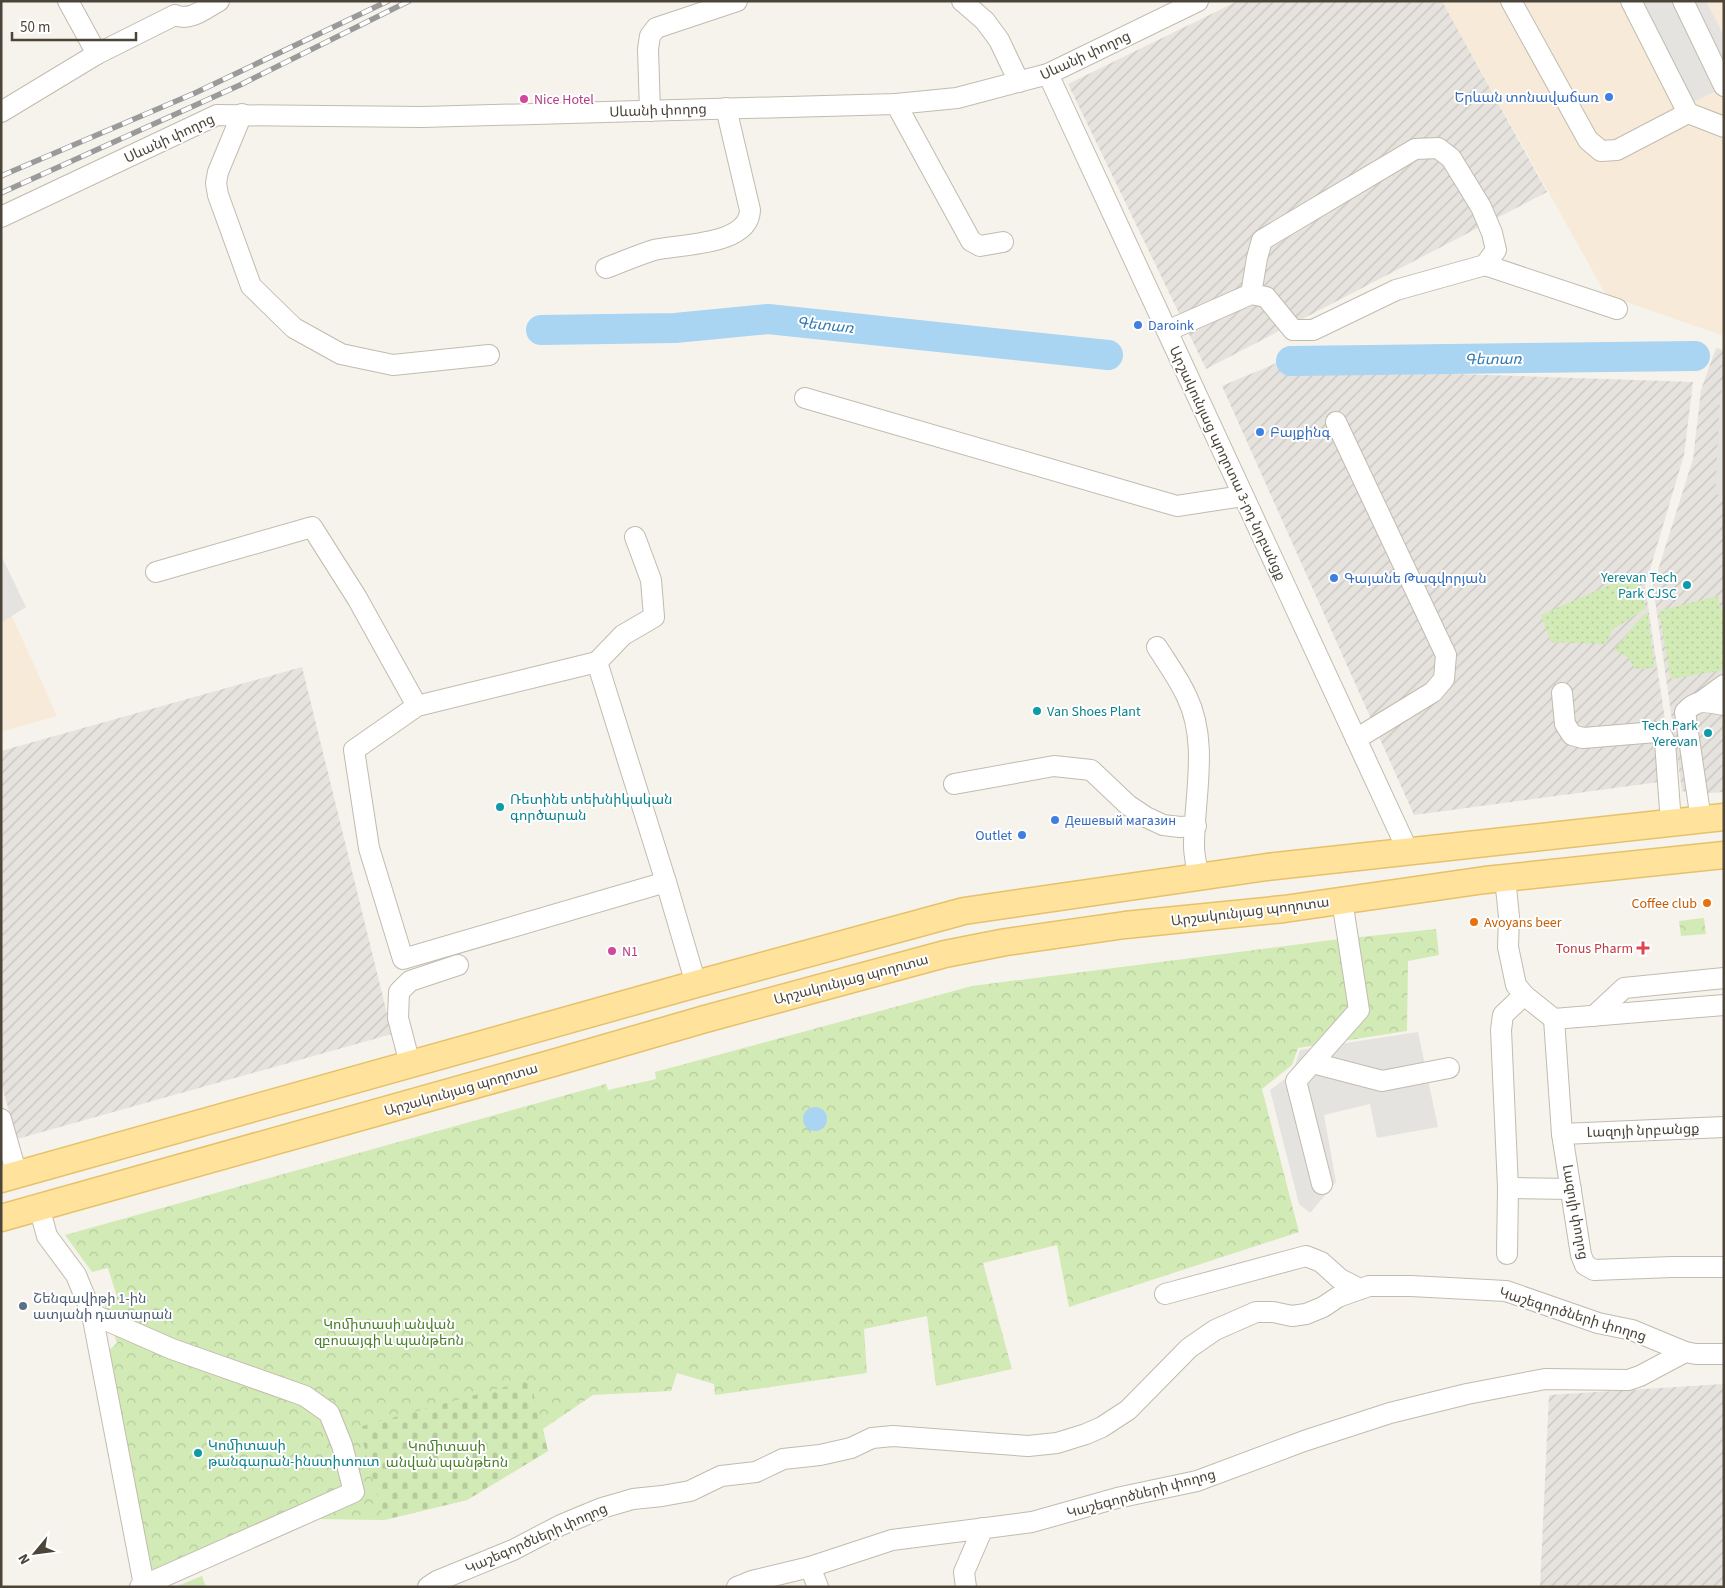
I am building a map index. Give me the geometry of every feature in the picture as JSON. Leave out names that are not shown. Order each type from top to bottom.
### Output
[{"type":"main road","points":[[9,1177],[696,984],[964,911],[1267,867],[1693,821]]},
{"type":"main road","points":[[1682,860],[1669,848],[1670,831],[1693,821]]},
{"type":"main road","points":[[1602,830],[1617,842],[1619,848],[1618,856],[1612,863],[1603,868]]},
{"type":"main road","name":"Արշակունյաց պողոտա","points":[[1,1218],[706,1019],[945,954],[1006,942],[1125,925],[1278,910],[1505,878],[1724,855]]},
{"type":"street","points":[[68,1],[97,54]]},
{"type":"street","points":[[1,112],[173,8],[180,17],[190,17],[219,1]]},
{"type":"street","points":[[650,111],[648,49],[650,36],[656,28],[737,1]]},
{"type":"street","points":[[962,1],[985,21],[1000,40],[1018,82]]},
{"type":"street","name":"Սևանի փողոց","points":[[1,217],[217,115],[422,117],[896,104],[957,98],[1048,74],[1198,1]]},
{"type":"street","points":[[1511,1],[1588,140],[1601,151],[1617,150],[1688,113]]},
{"type":"street","points":[[1631,1],[1688,113],[1724,127]]},
{"type":"street","points":[[1682,1],[1724,86]]},
{"type":"street","name":"Արշակունյաց պողոտա 3-րդ նրբանցք","points":[[1048,74],[1408,851]]},
{"type":"street","points":[[896,104],[971,241],[980,246],[1003,242]]},
{"type":"street","points":[[606,268],[653,250],[729,237],[744,226],[750,218],[750,210],[726,108]]},
{"type":"street","points":[[242,114],[218,172],[216,183],[218,195],[251,286],[294,328],[341,354],[394,366],[489,355]]},
{"type":"street","points":[[1251,294],[1262,240],[1415,149],[1438,148],[1451,158],[1481,208],[1492,233],[1496,250],[1485,265]]},
{"type":"street","points":[[1167,331],[1251,294],[1266,297],[1293,330],[1313,330],[1396,290],[1485,265],[1617,309]]},
{"type":"street","points":[[805,398],[1177,506],[1243,496]]},
{"type":"street","points":[[1336,422],[1446,655],[1444,679],[1433,692],[1356,739]]},
{"type":"street","points":[[156,572],[312,527],[357,598],[417,706]]},
{"type":"street","points":[[635,537],[652,580],[654,617],[623,635],[597,662],[417,706],[354,750],[370,848],[403,959],[666,882]]},
{"type":"street","points":[[1157,647],[1187,697],[1195,720],[1198,743],[1194,847],[1198,876]]},
{"type":"street","points":[[597,662],[696,984]]},
{"type":"street","points":[[1693,821],[1685,712],[1692,705],[1702,701],[1724,685]]},
{"type":"street","points":[[1562,693],[1565,724],[1572,735],[1582,738],[1656,732],[1662,736],[1693,821]]},
{"type":"street","points":[[1702,701],[1724,705]]},
{"type":"street","points":[[954,784],[1054,766],[1091,770],[1128,805],[1146,817],[1163,825],[1196,826]]},
{"type":"street","points":[[1505,878],[1509,917],[1508,946],[1516,985],[1524,996],[1554,1019],[1724,1005]]},
{"type":"street","points":[[1322,1184],[1296,1081],[1359,1010],[1342,900]]},
{"type":"street","points":[[410,1064],[398,1018],[399,992],[410,981],[458,965]]},
{"type":"street","points":[[1594,1016],[1624,988],[1724,978]]},
{"type":"street","points":[[1507,1254],[1508,1188],[1501,1030],[1503,1015],[1524,996]]},
{"type":"street","name":"Լազոյի փողոց","points":[[1554,1019],[1562,1134],[1581,1255],[1585,1265],[1588,1268],[1602,1270],[1672,1267],[1724,1268]]},
{"type":"street","points":[[1313,1064],[1382,1081],[1450,1068]]},
{"type":"street","points":[[1,1119],[9,1177]]},
{"type":"street","name":"Լազոյի նրբանցք","points":[[1562,1134],[1724,1127]]},
{"type":"street","points":[[1508,1188],[1572,1189]]},
{"type":"street","points":[[39,1207],[47,1236],[76,1275],[92,1314],[142,1586],[354,1492],[342,1444],[329,1413],[305,1396],[172,1350],[92,1314]]},
{"type":"street","points":[[1165,1294],[1306,1256],[1321,1262],[1340,1279],[1360,1289]]},
{"type":"street","name":"Կաշեգործների փողոց","points":[[428,1587],[437,1581],[514,1550],[561,1524],[602,1508],[633,1499],[690,1491],[722,1476],[756,1472],[783,1459],[851,1448],[872,1438],[893,1436],[1028,1446],[1056,1443],[1086,1434],[1102,1428],[1128,1410],[1190,1348],[1215,1330],[1256,1312],[1273,1312],[1292,1316],[1306,1314],[1323,1307],[1338,1297],[1369,1286],[1411,1286],[1506,1291],[1598,1323],[1632,1330],[1685,1352],[1724,1354]]},
{"type":"street","name":"Կաշեգործների փողոց","points":[[737,1587],[752,1581],[810,1567],[892,1540],[1032,1522],[1117,1498],[1197,1481],[1304,1441],[1390,1413],[1467,1394],[1545,1379],[1628,1380],[1640,1376],[1685,1352]]},
{"type":"street","points":[[966,1587],[964,1572],[983,1528]]},
{"type":"street","points":[[810,1567],[818,1587]]},
{"type":"shaded area","points":[[1238,1],[1442,1],[1547,192],[1206,369],[1068,84]]},
{"type":"shaded area","name":"Երևան տոնավաճառ","points":[[1442,1],[1724,1],[1724,336],[1606,295]]},
{"type":"shaded area","points":[[1639,1],[1674,1],[1718,90],[1689,104]]},
{"type":"shaded area","points":[[1691,1],[1706,1],[1724,36],[1724,68]]},
{"type":"shaded area","points":[[1312,348],[1456,374],[1693,382],[1684,455],[1645,586],[1674,780],[1414,815],[1222,386]]},
{"type":"shaded area","name":"Tech Park Yerevan","points":[[1716,348],[1724,350],[1724,792],[1697,794],[1682,791],[1653,586],[1693,459],[1701,390]]},
{"type":"shaded area","points":[[1724,379],[1724,494],[1715,495],[1720,397]]},
{"type":"shaded area","points":[[1,555],[26,607],[1,623]]},
{"type":"shaded area","points":[[1,592],[57,716],[1,732]]},
{"type":"shaded area","points":[[302,667],[392,1034],[17,1139],[1,1083],[1,751]]},
{"type":"shaded area","points":[[1418,1032],[1438,1127],[1377,1138],[1370,1104],[1324,1115],[1336,1182],[1310,1213],[1299,1204],[1270,1090],[1292,1074],[1300,1050]]},
{"type":"shaded area","points":[[1724,1384],[1724,1587],[1540,1587],[1549,1395]]},
{"type":"green space","points":[[1637,573],[1646,608],[1612,630],[1606,644],[1551,642],[1541,615]]},
{"type":"green space","points":[[1717,596],[1724,620],[1724,670],[1671,679],[1659,611]]},
{"type":"green space","points":[[1648,614],[1654,668],[1635,669],[1628,657],[1614,650],[1643,615]]},
{"type":"green space","points":[[1704,918],[1706,934],[1681,936],[1679,921]]},
{"type":"green space","name":"Կոմիտասի անվան զբոսայգի և պանթեոն","points":[[1436,929],[1439,955],[1408,961],[1407,1031],[1298,1048],[1292,1065],[1262,1089],[1299,1232],[1069,1307],[1057,1245],[983,1263],[1012,1369],[936,1386],[927,1316],[864,1329],[867,1373],[715,1395],[714,1384],[677,1373],[671,1391],[593,1395],[543,1429],[548,1451],[467,1500],[384,1520],[313,1519],[153,1587],[106,1353],[117,1343],[104,1303],[117,1297],[108,1268],[92,1272],[65,1235],[606,1084],[608,1090],[656,1079],[655,1072],[972,986],[1332,940]]},
{"type":"green space","name":"Կոմիտասի անվան պանթեոն","points":[[530,1380],[548,1451],[467,1500],[384,1520],[359,1427]]},
{"type":"green space","points":[[202,1576],[206,1587],[175,1587]]},
{"type":"water","points":[[815,1107],[820,1108],[826,1114],[826,1124],[820,1130],[815,1131],[810,1130],[804,1124],[803,1119],[804,1114],[810,1108]]},
{"type":"waterway","name":"Գետառ","points":[[541,330],[675,328],[768,319],[1108,355]]},
{"type":"waterway","name":"Գետառ","points":[[1291,361],[1695,356]]},
{"type":"railway","points":[[1,176],[195,93],[388,1]]},
{"type":"railway","points":[[1,193],[240,85],[409,1]]},
{"type":"place","name":"Երևան տոնավաճառ","points":[[1609,97]]},
{"type":"place","name":"Nice Hotel","points":[[524,99]]},
{"type":"place","name":"Daroink","points":[[1138,325]]},
{"type":"place","name":"Բայքինգ","points":[[1260,432]]},
{"type":"place","name":"Գայանե Թագվորյան","points":[[1334,578]]},
{"type":"place","name":"Yerevan Tech Park CJSC","points":[[1687,585]]},
{"type":"place","name":"Van Shoes Plant","points":[[1037,711]]},
{"type":"place","name":"Tech Park Yerevan","points":[[1708,733]]},
{"type":"place","name":"Ռետինե տեխնիկական գործարան","points":[[500,807]]},
{"type":"place","name":"Дешевый магазин","points":[[1055,820]]},
{"type":"place","name":"Outlet","points":[[1022,835]]},
{"type":"place","name":"Coffee club","points":[[1707,903]]},
{"type":"place","name":"Avoyans beer","points":[[1474,922]]},
{"type":"place","name":"Tonus Pharm","points":[[1643,948]]},
{"type":"place","name":"N1","points":[[612,951]]},
{"type":"place","name":"Շենգավիթի 1-ին ատյանի դատարան","points":[[23,1306]]},
{"type":"place","name":"Կոմիտասի թանգարան-ինստիտուտ","points":[[198,1453]]}]
